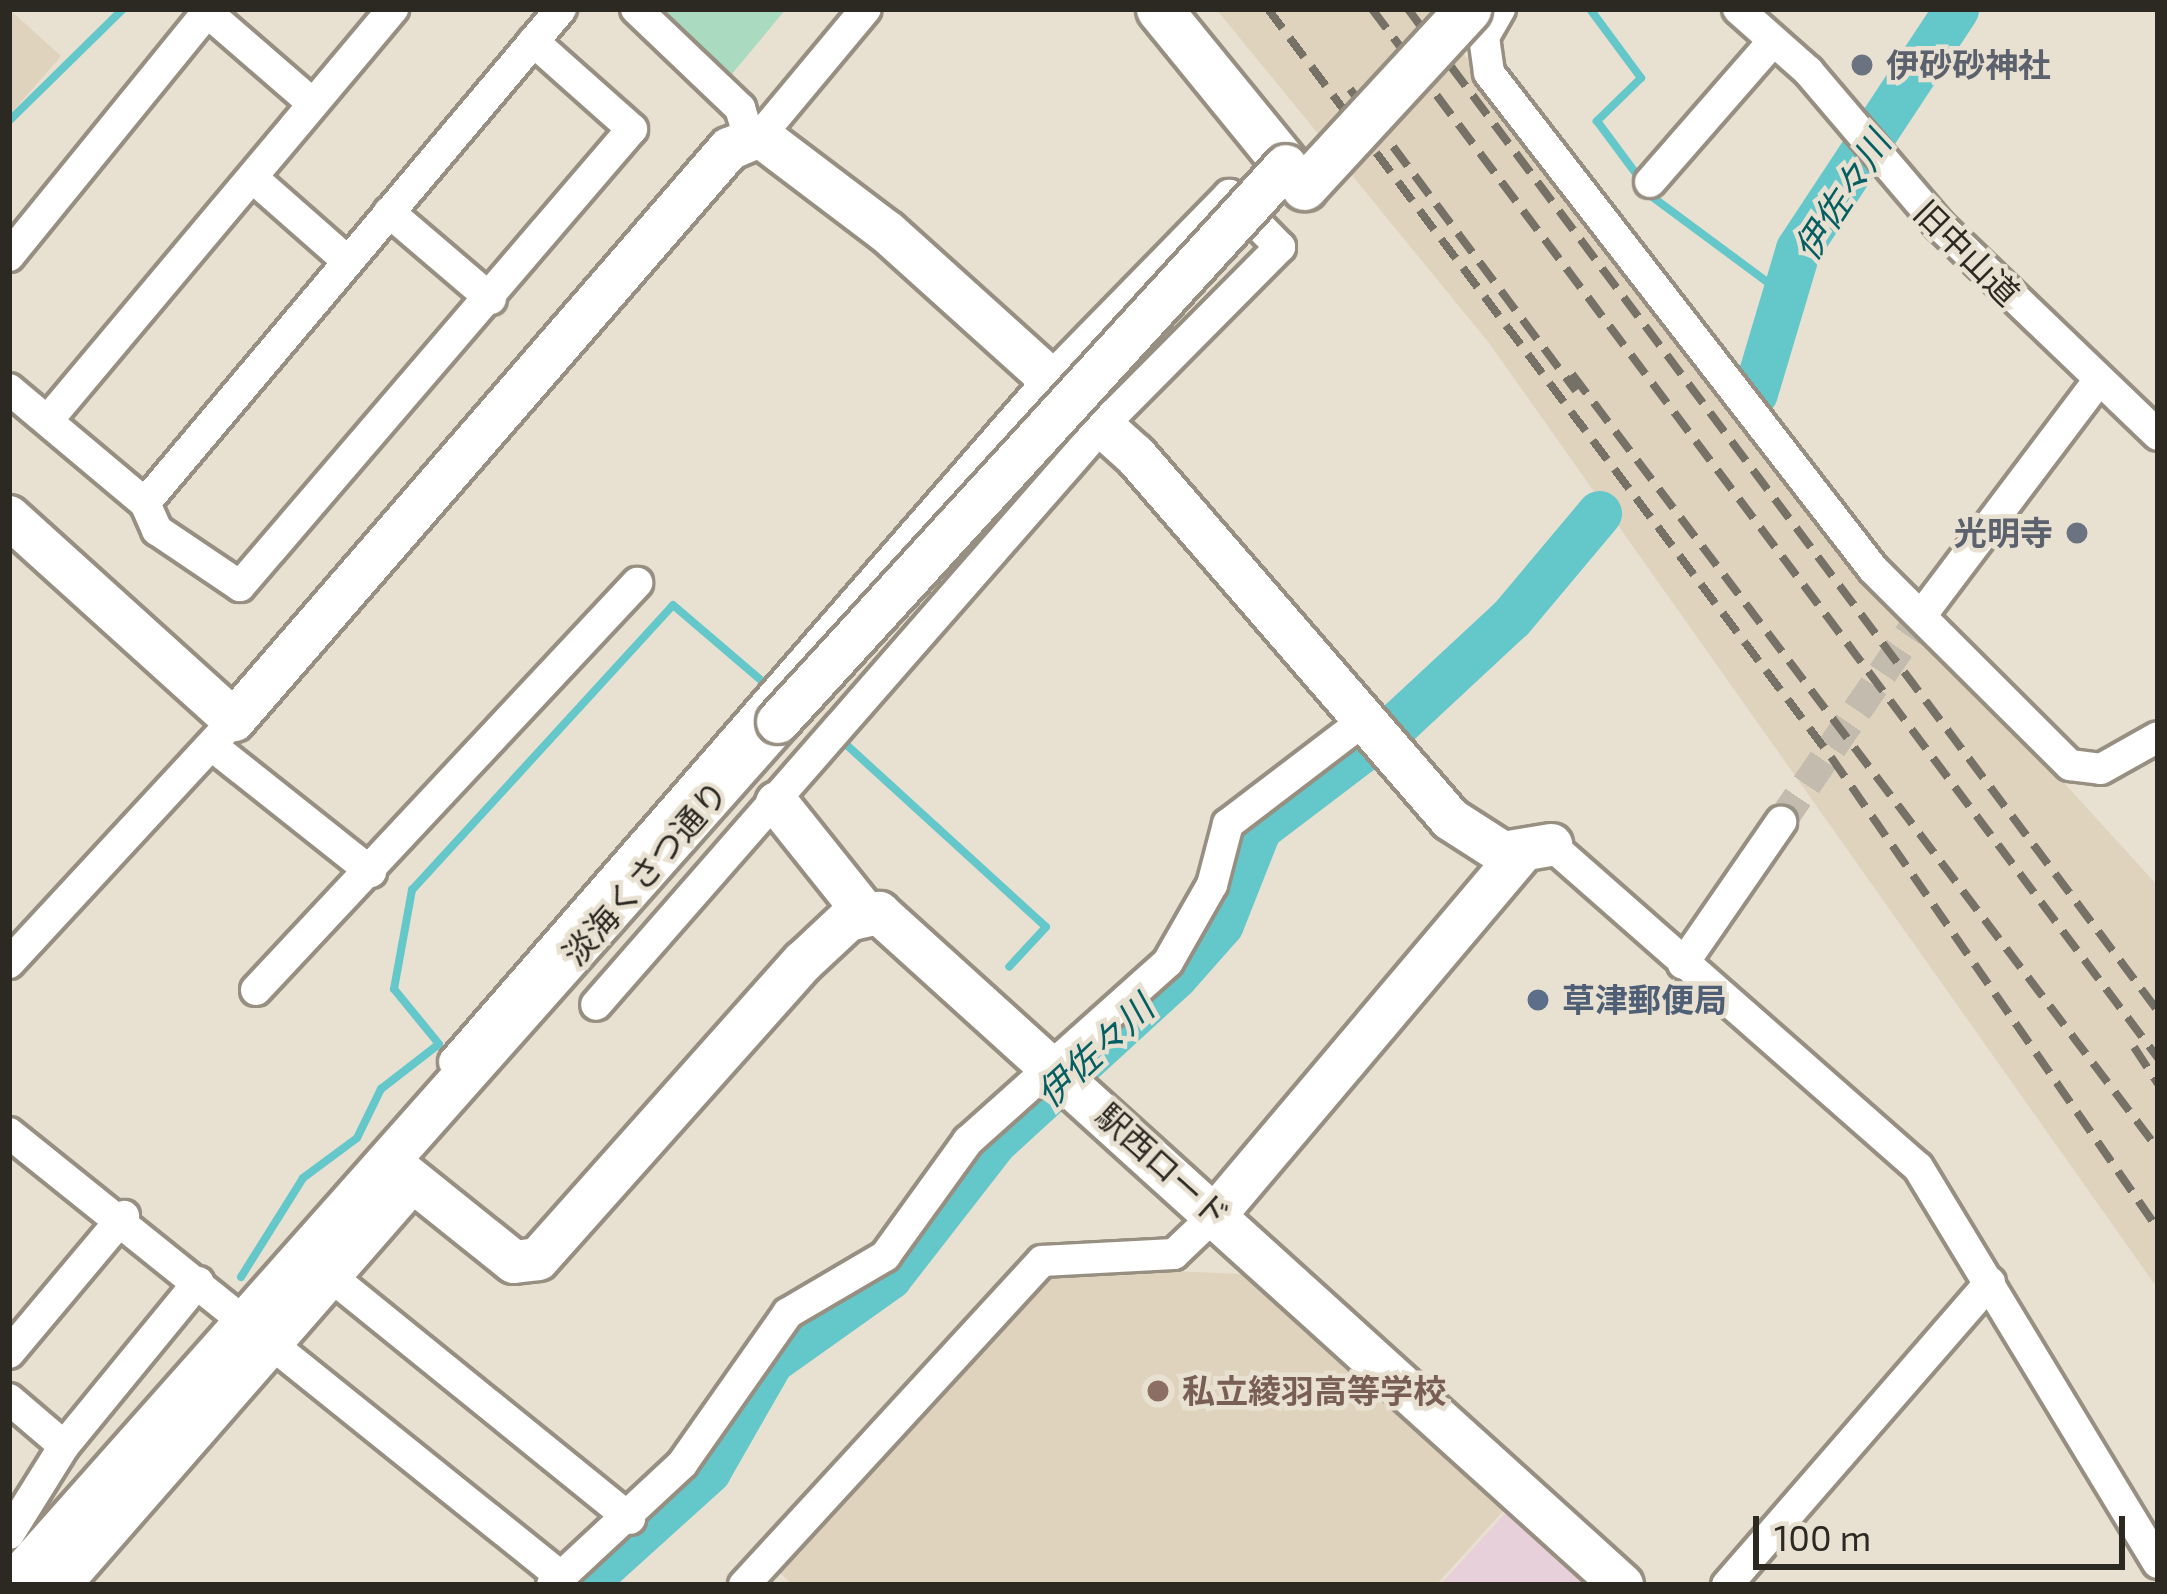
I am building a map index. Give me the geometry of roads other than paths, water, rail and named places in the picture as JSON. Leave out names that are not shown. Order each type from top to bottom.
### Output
[{"type":"main road","points":[[1159,9],[1295,177]]},
{"type":"main road","points":[[1295,177],[1431,9]]},
{"type":"main road","points":[[1295,177],[1468,9]]},
{"type":"street","points":[[48,421],[393,9]]},
{"type":"street","points":[[145,503],[345,259],[561,9]]},
{"type":"street","points":[[636,9],[740,109],[754,137],[1051,377],[1103,425],[1450,819],[1535,850],[1683,964],[1918,1167],[2158,1563]]},
{"type":"street","points":[[9,963],[225,735],[866,9]]},
{"type":"street","points":[[1500,9],[1484,38],[1490,73],[1873,569],[2070,765],[2101,769],[2158,737]]},
{"type":"street","name":"旧中山道","points":[[1738,9],[1857,132],[1880,164],[2096,384],[2158,435]]},
{"type":"street","points":[[9,256],[208,11],[313,103]]},
{"type":"street","points":[[9,389],[145,503],[157,530],[240,586],[632,129],[532,41]]},
{"type":"street","points":[[1650,182],[1773,41]]},
{"type":"street","name":"淡海くさつ通り","points":[[23,1564],[260,1334],[788,730],[1295,177]]},
{"type":"street","points":[[254,178],[345,259]]},
{"type":"street","points":[[596,1005],[1103,425],[1280,247],[1229,195],[1051,377],[478,1028],[403,1173],[514,1262],[538,1259],[803,962],[864,912],[777,803]]},
{"type":"street","points":[[389,212],[490,299]]},
{"type":"street","points":[[1927,608],[2096,384]]},
{"type":"street","points":[[9,517],[225,735],[371,872]]},
{"type":"street","points":[[256,990],[637,583]]},
{"type":"street","points":[[9,1133],[124,1216],[556,1580],[631,1519],[774,1328],[819,1288],[885,1256],[968,1141],[1063,1074],[1168,962],[1212,885],[1228,824],[1376,730]]},
{"type":"street","points":[[1683,964],[1781,822]]},
{"type":"street","points":[[745,1585],[1042,1261],[1174,1254],[1216,1214],[1535,850]]},
{"type":"street","name":"駅西ロード","points":[[864,912],[899,921],[1622,1585]]},
{"type":"street","name":"淡海くさつ通り","points":[[260,1334],[334,1279],[403,1173]]},
{"type":"street","points":[[9,1353],[124,1216]]},
{"type":"street","points":[[334,1279],[631,1519]]},
{"type":"street","points":[[23,1564],[64,1446],[198,1282]]},
{"type":"street","points":[[1726,1585],[1990,1282]]},
{"type":"street","points":[[9,1400],[64,1446]]},
{"type":"waterway","points":[[9,121],[123,9]]},
{"type":"waterway","points":[[1590,9],[1641,78],[1597,121],[1640,179]]},
{"type":"waterway","name":"伊佐々川","points":[[1755,393],[1798,249],[1956,9]]},
{"type":"waterway","points":[[1647,193],[1785,295]]},
{"type":"waterway","name":"伊佐々川","points":[[582,1585],[708,1471],[771,1361],[889,1277],[995,1141],[1175,976],[1221,924],[1259,828],[1400,721],[1511,618],[1599,513]]},
{"type":"waterway","points":[[241,1277],[303,1178],[357,1138],[381,1089],[439,1044],[394,989],[412,890],[673,605],[769,687]]},
{"type":"waterway","points":[[839,738],[1046,927],[1009,967]]},
{"type":"tunnel","points":[[1781,822],[1927,608]]},
{"type":"railway","points":[[1268,9],[1831,757],[2158,1229]]},
{"type":"railway","points":[[1372,9],[2158,1058]]},
{"type":"railway","points":[[1408,9],[2158,1011]]},
{"type":"railway","points":[[1350,89],[1576,391]]},
{"type":"railway","points":[[1572,374],[2158,1149]]},
{"type":"railway","points":[[2134,1047],[2158,1084]]},
{"type":"place","name":"伊砂砂神社","points":[[1862,65]]},
{"type":"place","name":"光明寺","points":[[2077,533]]},
{"type":"place","name":"草津郵便局","points":[[1538,1000]]},
{"type":"place","name":"私立綾羽高等学校","points":[[1158,1391]]}]
